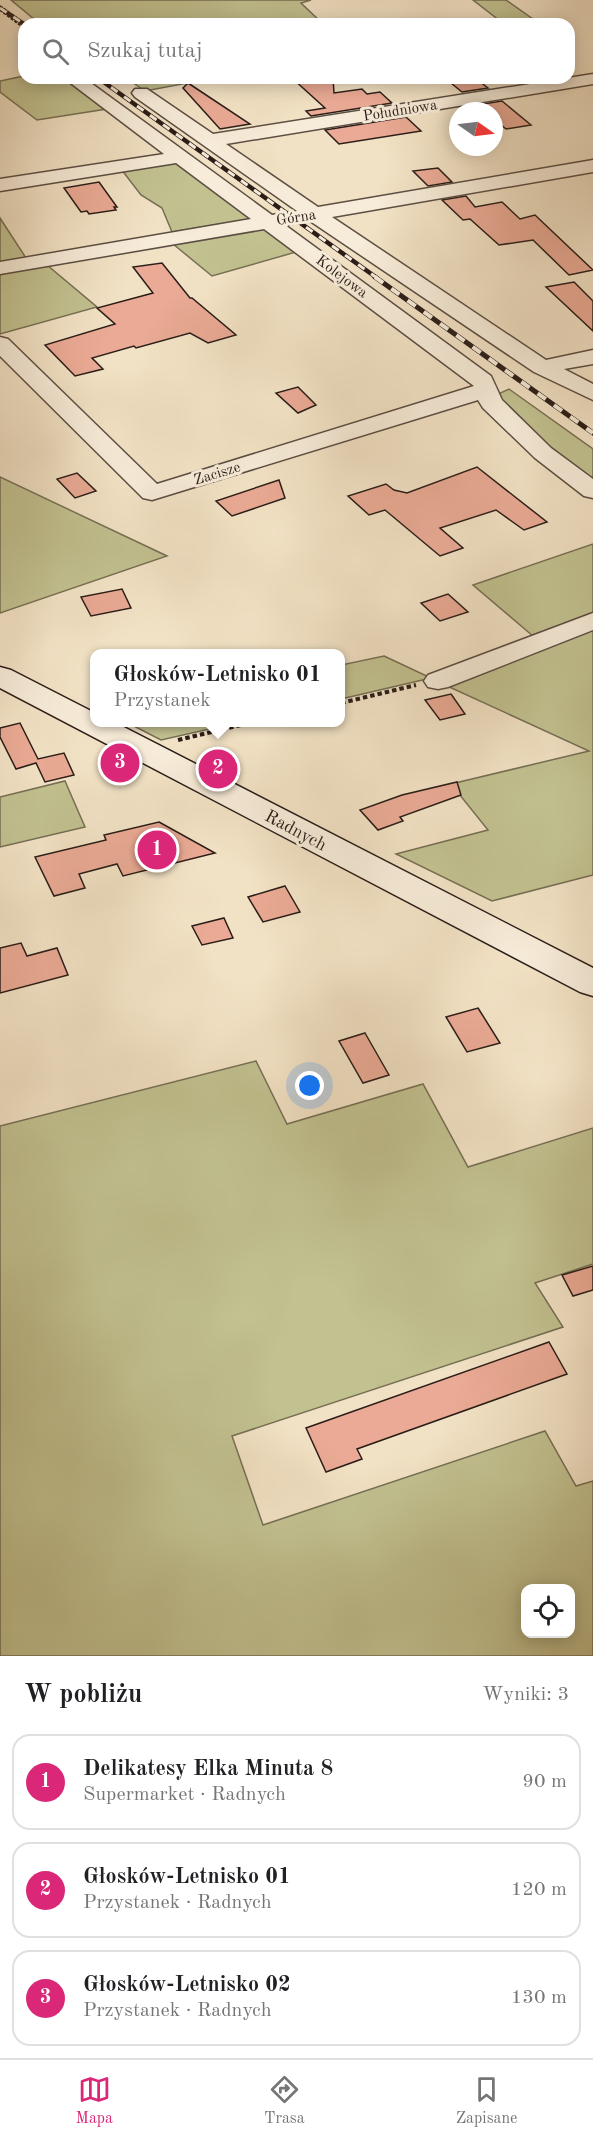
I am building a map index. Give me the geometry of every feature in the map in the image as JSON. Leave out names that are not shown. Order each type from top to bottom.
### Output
[{"type":"street","name":"Południowa","points":[[575,82],[593,79]]},
{"type":"street","name":"Kolejowa","points":[[81,84],[483,381],[491,403],[543,453],[593,491]]},
{"type":"street","name":"Południowa","points":[[207,141],[561,84]]},
{"type":"street","points":[[575,84],[593,99]]},
{"type":"street","name":"Kolejowa","points":[[141,93],[207,141],[542,367],[593,393]]},
{"type":"street","points":[[0,186],[181,157]]},
{"type":"street","name":"Górna","points":[[0,268],[593,166]]},
{"type":"street","name":"Zacisze","points":[[0,344],[152,494],[486,390]]},
{"type":"street","points":[[542,367],[593,357]]},
{"type":"street","points":[[428,683],[593,621]]},
{"type":"street","name":"Radnych","points":[[0,676],[90,723]]},
{"type":"street","name":"Radnych","points":[[99,727],[593,983]]},
{"type":"path","points":[[0,8],[18,21]]},
{"type":"path","points":[[345,701],[428,683]]},
{"type":"path","points":[[168,742],[235,727]]},
{"type":"shaded area","points":[[11,0],[311,0],[301,3],[317,18],[33,18]]},
{"type":"shaded area","points":[[473,0],[506,0],[532,18],[496,18]]},
{"type":"shaded area","points":[[18,77],[18,84],[76,84],[107,109],[37,120],[0,92],[0,81]]},
{"type":"shaded area","points":[[135,84],[182,84],[145,91]]},
{"type":"shaded area","points":[[175,160],[256,218],[172,232],[162,208],[141,195],[121,169]]},
{"type":"shaded area","points":[[0,218],[26,258],[0,262]]},
{"type":"shaded area","points":[[264,227],[296,252],[212,276],[173,244]]},
{"type":"shaded area","points":[[47,265],[97,307],[0,334],[0,273]]},
{"type":"shaded area","points":[[509,389],[593,449],[593,481],[518,424],[498,394]]},
{"type":"shaded area","points":[[0,477],[167,556],[0,613]]},
{"type":"shaded area","points":[[593,544],[593,615],[534,637],[473,585]]},
{"type":"shaded area","points":[[593,629],[593,875],[492,901],[396,854],[488,830],[451,784],[589,751],[445,685]]},
{"type":"shaded area","points":[[384,656],[431,678],[345,698],[345,664]]},
{"type":"shaded area","points":[[136,727],[218,727],[161,740]]},
{"type":"shaded area","points":[[65,781],[85,827],[0,847],[0,797]]},
{"type":"shaded area","points":[[256,1061],[287,1124],[423,1084],[468,1167],[593,1128],[593,1264],[535,1283],[563,1327],[232,1436],[263,1525],[545,1431],[576,1486],[593,1481],[593,1656],[0,1656],[0,1126]]},
{"type":"building","points":[[190,84],[250,124],[220,129],[183,88]]},
{"type":"building","points":[[299,84],[333,84],[334,93],[362,89],[367,94],[380,92],[392,103],[311,116],[306,111],[325,108]]},
{"type":"building","points":[[452,84],[483,84],[488,88],[462,92]]},
{"type":"building","points":[[502,101],[531,125],[506,129],[503,126],[503,102],[496,102]]},
{"type":"building","points":[[406,117],[421,131],[339,144],[325,130]]},
{"type":"building","points":[[438,168],[452,182],[428,186],[413,171]]},
{"type":"building","points":[[99,182],[117,207],[114,207],[116,210],[89,214],[87,211],[81,212],[64,188]]},
{"type":"building","points":[[466,196],[475,207],[502,202],[520,219],[535,215],[593,270],[569,275],[533,240],[499,245],[470,219],[463,220],[442,200]]},
{"type":"building","points":[[162,263],[190,298],[236,335],[208,343],[190,333],[136,348],[134,346],[92,358],[103,369],[75,376],[45,345],[115,324],[97,308],[153,293],[133,267]]},
{"type":"building","points":[[574,282],[593,301],[593,331],[546,287]]},
{"type":"building","points":[[298,387],[316,405],[298,413],[276,393]]},
{"type":"building","points":[[477,467],[547,522],[524,530],[496,510],[440,528],[463,548],[440,556],[385,510],[369,515],[348,496],[386,484],[394,490],[407,493]]},
{"type":"building","points":[[77,473],[96,491],[75,498],[57,479]]},
{"type":"building","points":[[279,480],[285,498],[232,516],[216,501]]},
{"type":"building","points":[[122,589],[131,608],[91,616],[81,597]]},
{"type":"building","points":[[448,594],[468,612],[440,621],[421,603]]},
{"type":"building","points":[[451,694],[465,714],[440,720],[425,700]]},
{"type":"building","points":[[20,723],[38,759],[64,753],[74,775],[45,782],[36,763],[16,769],[0,737],[0,728]]},
{"type":"building","points":[[457,782],[461,795],[400,817],[403,821],[378,830],[360,810],[402,795]]},
{"type":"building","points":[[159,822],[215,853],[123,876],[117,864],[79,874],[85,888],[54,896],[35,857],[106,840],[104,835]]},
{"type":"building","points":[[285,886],[300,912],[263,922],[248,897]]},
{"type":"building","points":[[224,918],[233,938],[202,945],[192,926]]},
{"type":"building","points":[[21,943],[27,956],[57,948],[68,975],[0,993],[0,948]]},
{"type":"building","points":[[478,1008],[500,1043],[467,1052],[446,1017]]},
{"type":"building","points":[[365,1033],[389,1075],[363,1083],[339,1041]]},
{"type":"building","points":[[593,1266],[593,1290],[573,1296],[562,1275]]},
{"type":"building","points":[[549,1342],[567,1374],[357,1449],[362,1459],[326,1472],[306,1428]]},
{"type":"railway","points":[[0,8],[18,20]]},
{"type":"railway","points":[[106,84],[377,278]]},
{"type":"railway","points":[[375,277],[593,433]]},
{"type":"place","name":"Głosków-Letnisko 02","points":[[120,763]]},
{"type":"place","name":"Głosków-Letnisko 01","points":[[218,769]]},
{"type":"place","name":"Delikatesy Elka Minuta 8","points":[[157,850]]}]
